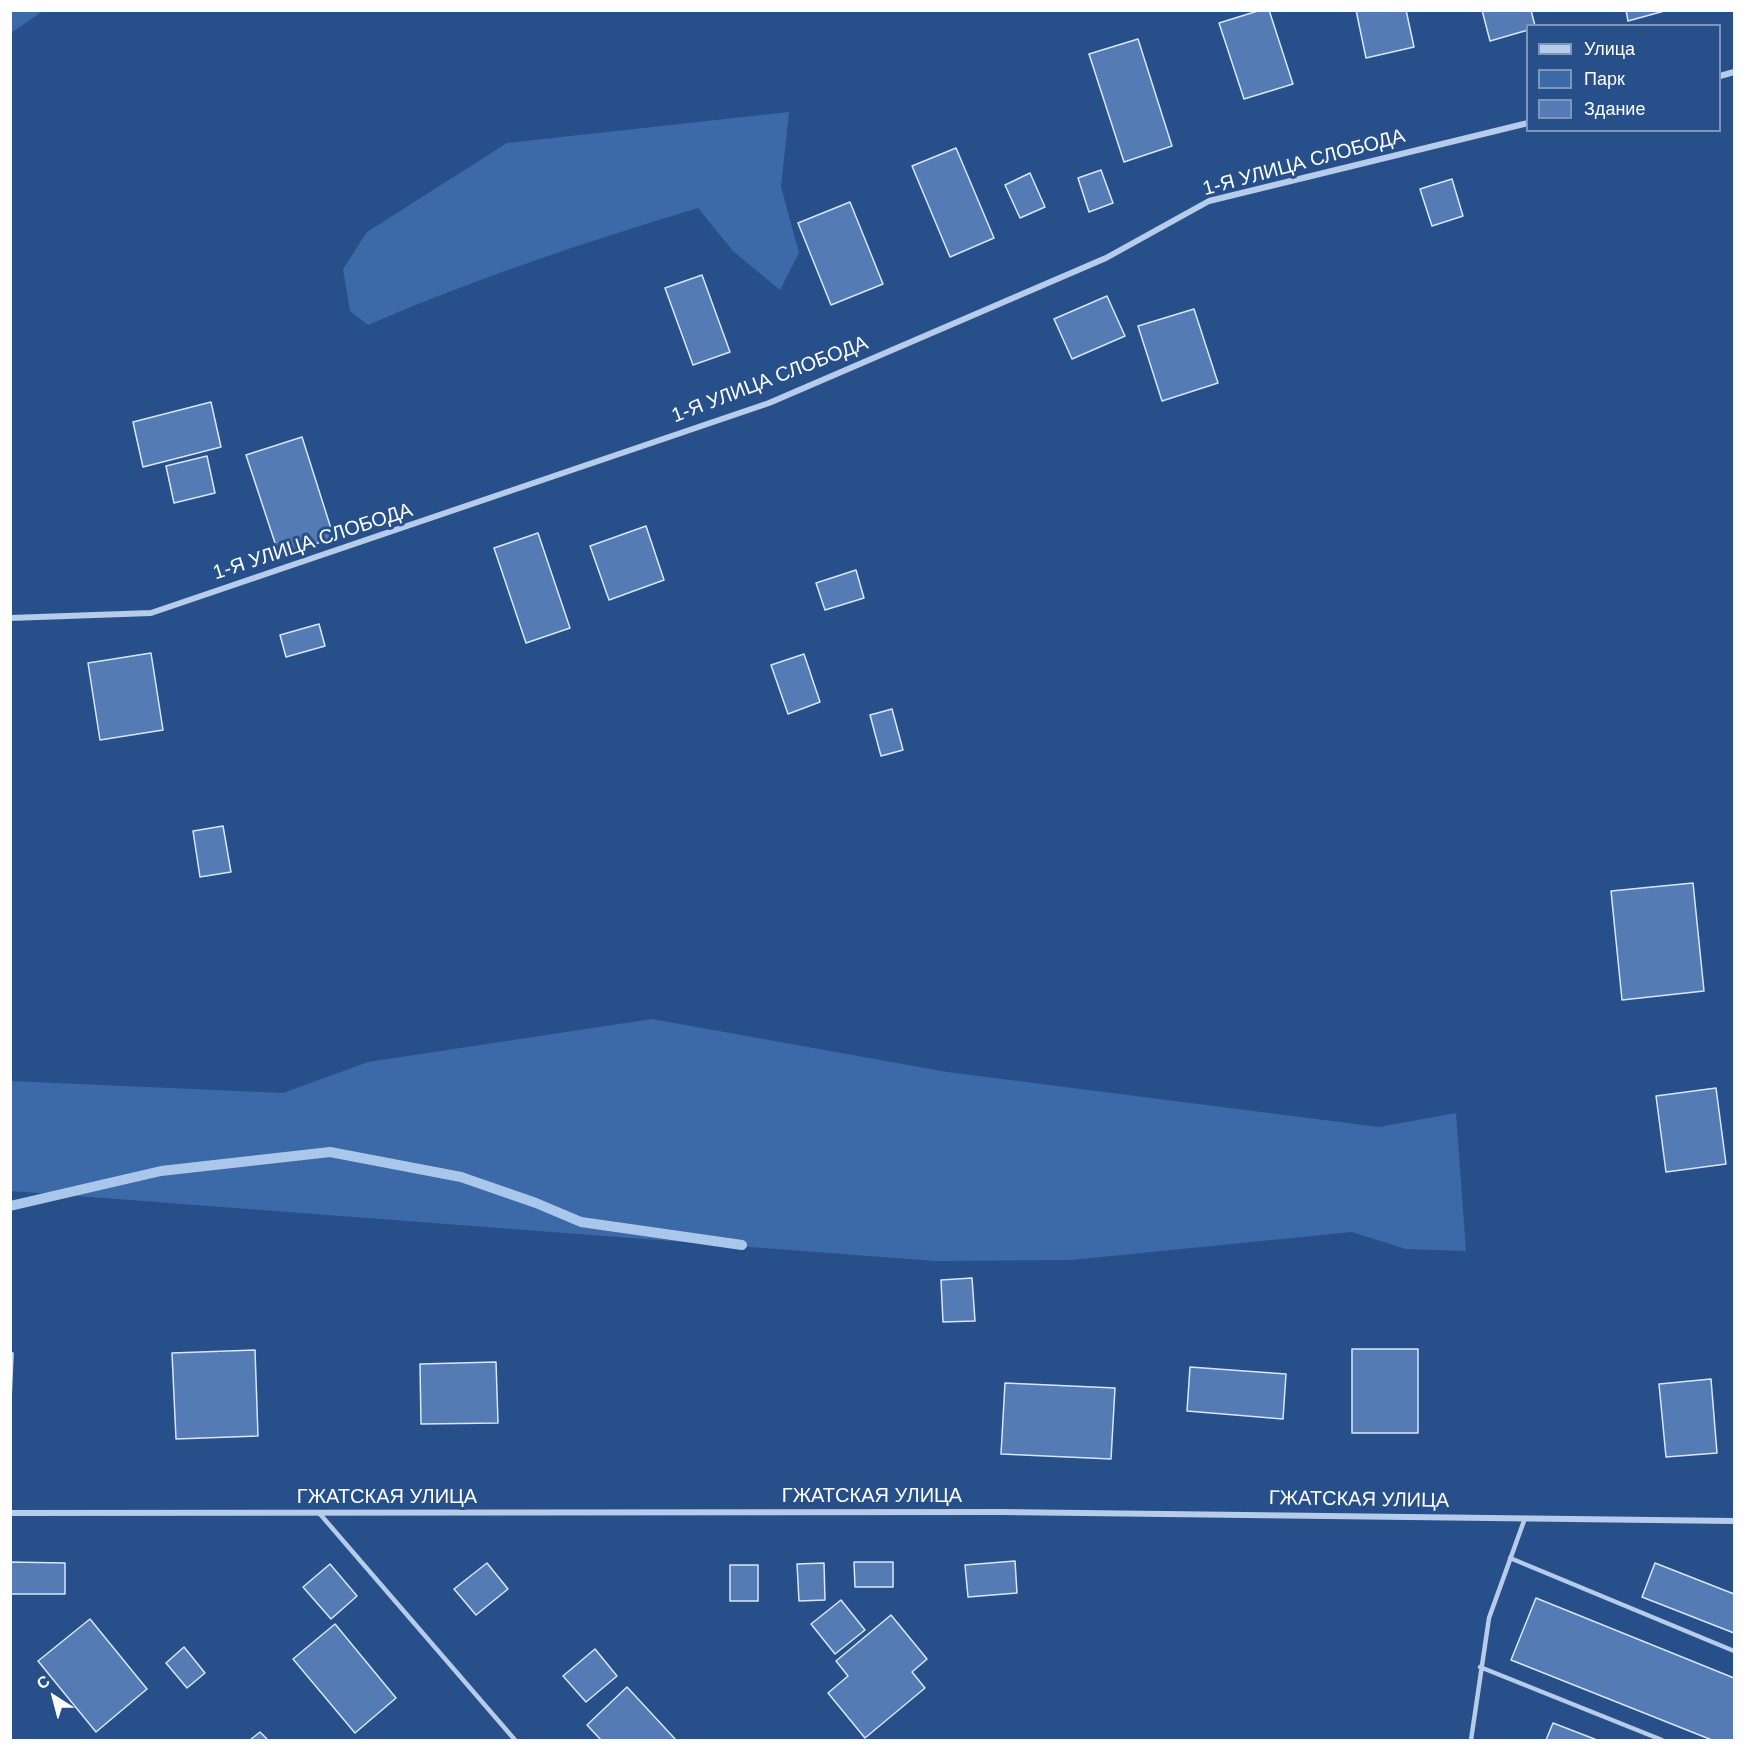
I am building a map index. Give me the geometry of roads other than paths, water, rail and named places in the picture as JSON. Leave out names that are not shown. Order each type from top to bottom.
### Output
[{"type":"street","name":"1-Я УЛИЦА СЛОБОДА","points":[[10,618],[151,613],[769,403],[1106,258],[1209,201],[1526,123]]},
{"type":"street","name":"ГЖАТСКАЯ УЛИЦА","points":[[10,1513],[1001,1512],[1734,1521]]},
{"type":"lane","points":[[320,1514],[515,1740]]},
{"type":"lane","points":[[1471,1740],[1489,1618],[1525,1518]]},
{"type":"lane","points":[[1510,1558],[1734,1651]]},
{"type":"lane","points":[[1480,1667],[1662,1740]]},
{"type":"waterway","points":[[10,1206],[161,1171],[330,1152],[461,1177],[536,1203],[581,1222],[742,1245]]}]
